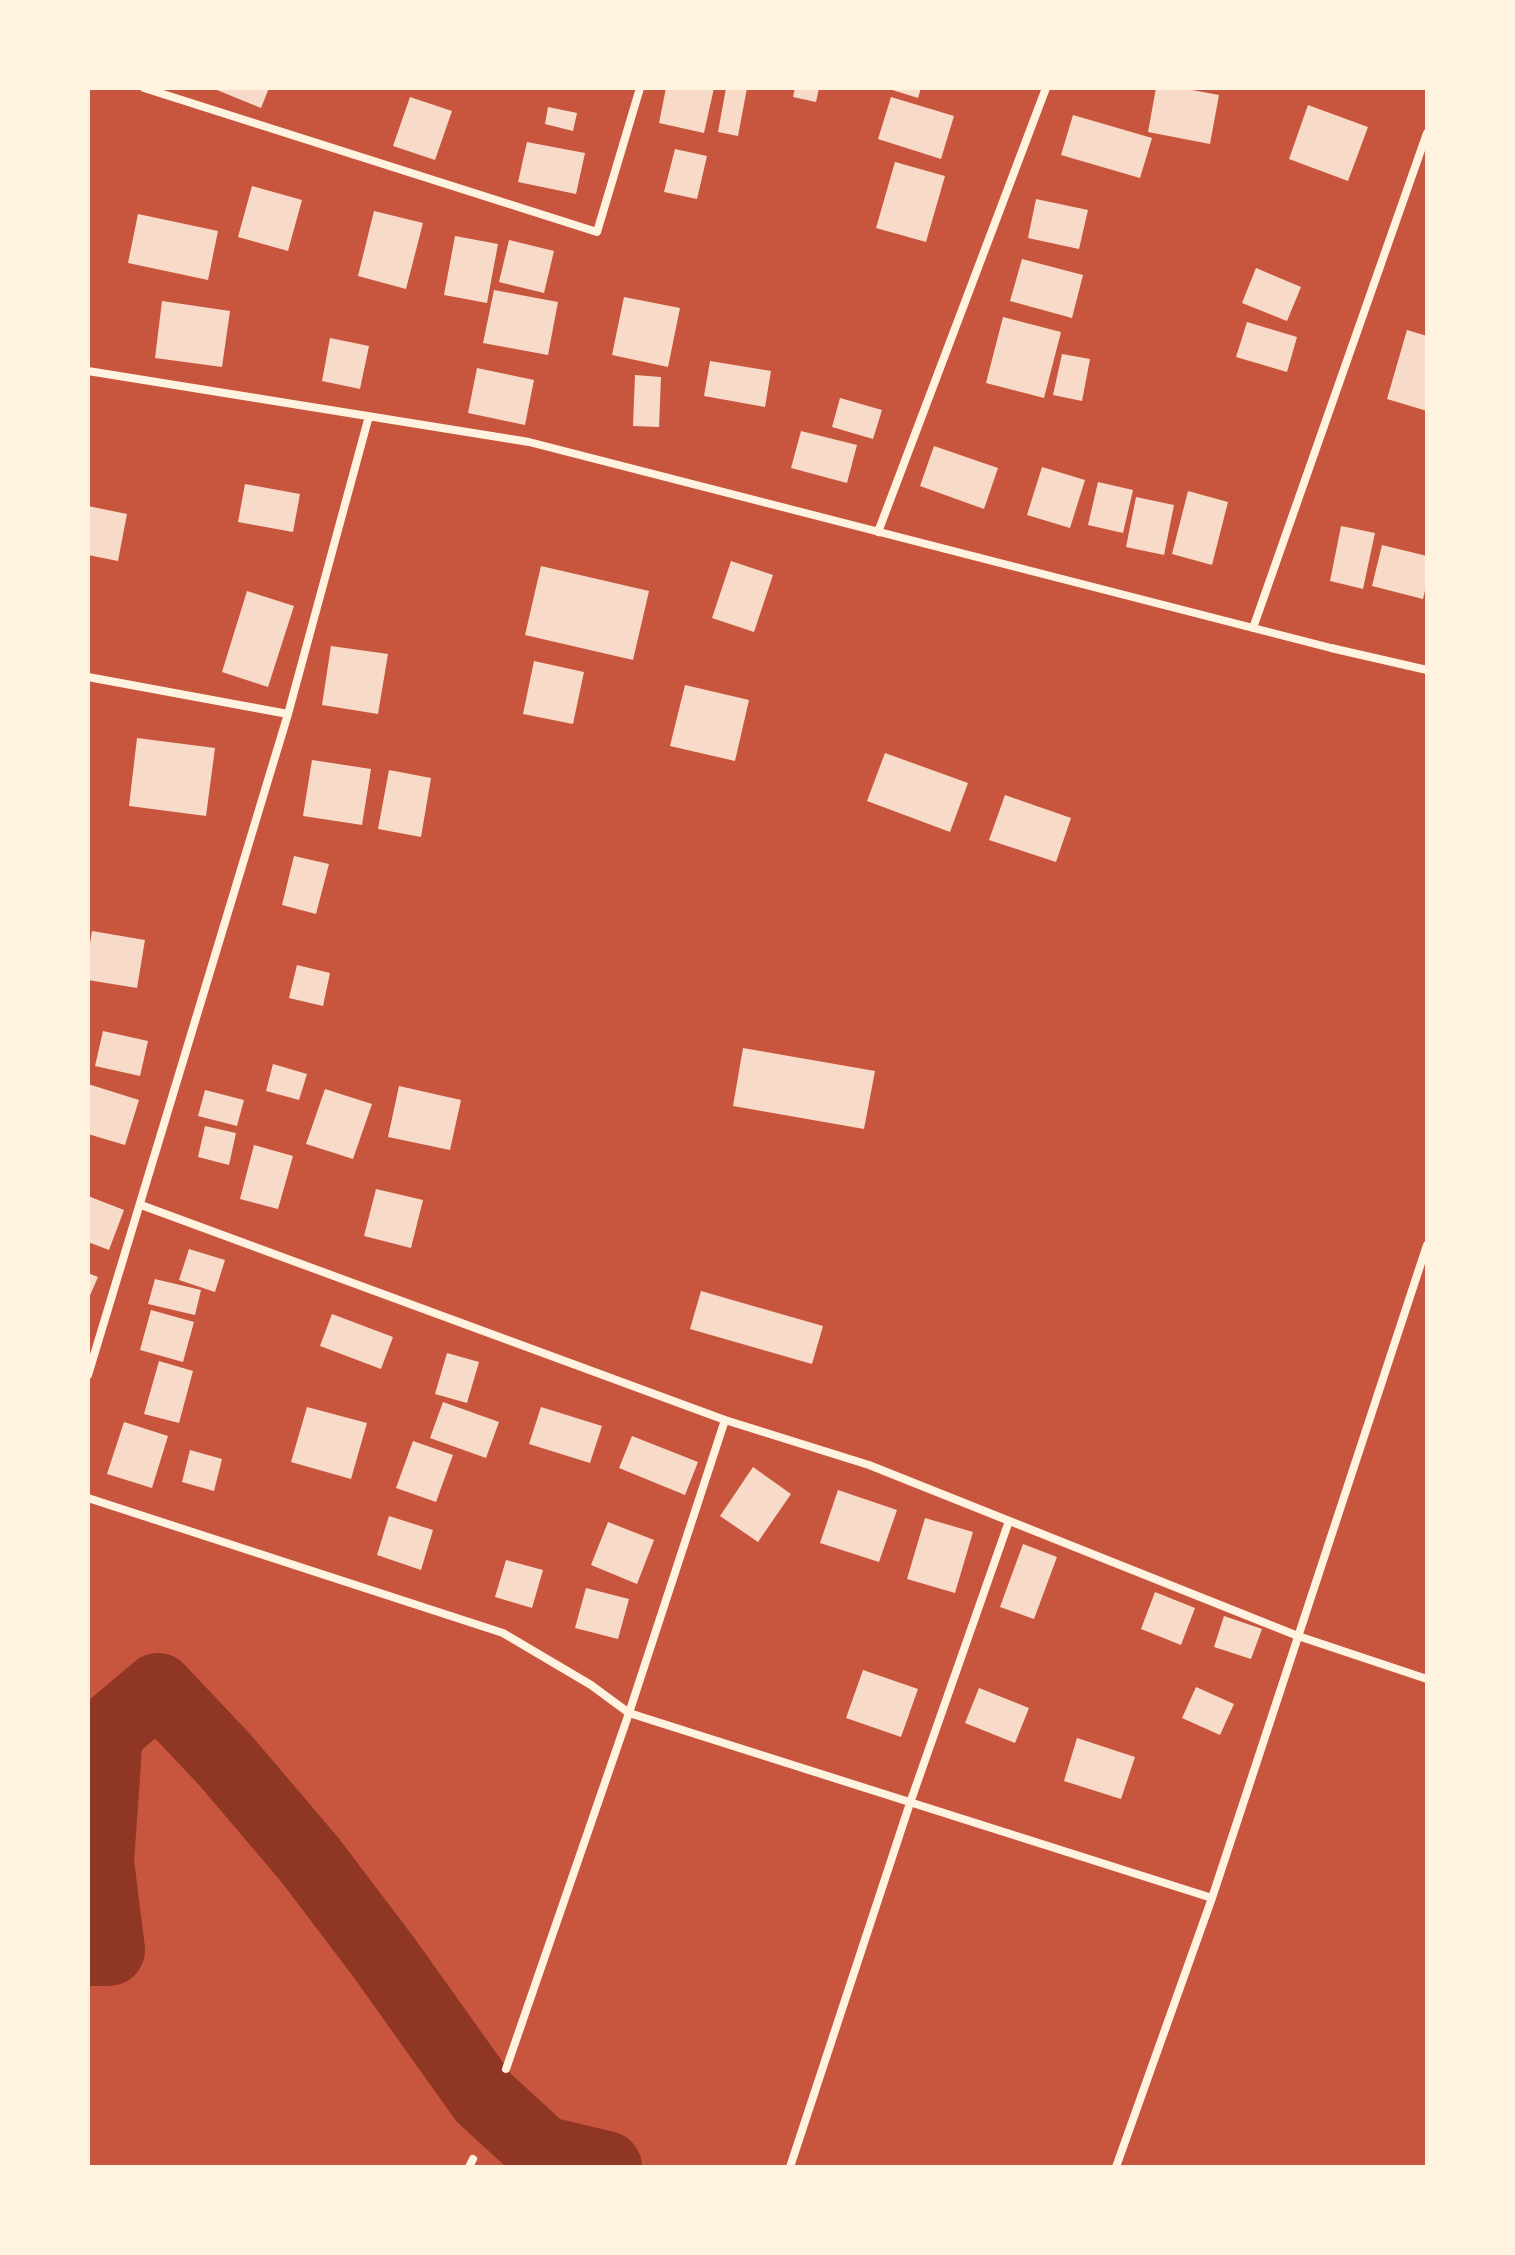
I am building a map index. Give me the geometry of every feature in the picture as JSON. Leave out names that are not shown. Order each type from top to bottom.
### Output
[{"type":"street","points":[[144,88],[597,232],[640,88]]},
{"type":"street","points":[[878,532],[1046,88]]},
{"type":"street","points":[[1253,628],[1427,133]]},
{"type":"street","points":[[88,371],[529,442],[1427,670]]},
{"type":"street","points":[[88,1375],[288,714],[369,416]]},
{"type":"street","points":[[88,677],[288,714]]},
{"type":"street","points":[[141,1205],[725,1420],[869,1465],[1298,1636],[1427,1679]]},
{"type":"street","points":[[1116,2167],[1212,1898],[1427,1245]]},
{"type":"street","points":[[506,2069],[629,1713],[725,1420]]},
{"type":"street","points":[[88,1498],[503,1633],[591,1685],[629,1713],[1212,1898]]},
{"type":"street","points":[[790,2167],[910,1803],[1009,1521]]},
{"type":"building","points":[[212,88],[269,88],[261,108]]},
{"type":"building","points":[[666,88],[714,88],[704,133],[659,123]]},
{"type":"building","points":[[726,88],[747,88],[738,136],[718,132]]},
{"type":"building","points":[[795,88],[819,88],[816,102],[793,97]]},
{"type":"building","points":[[886,88],[921,88],[918,98]]},
{"type":"building","points":[[1156,88],[1181,88],[1219,95],[1210,144],[1148,132]]},
{"type":"building","points":[[410,97],[452,111],[435,160],[393,146]]},
{"type":"building","points":[[891,97],[954,116],[941,159],[878,139]]},
{"type":"building","points":[[1308,105],[1368,127],[1348,181],[1289,159]]},
{"type":"building","points":[[548,107],[577,113],[573,131],[545,124]]},
{"type":"building","points":[[1073,115],[1152,138],[1140,178],[1061,155]]},
{"type":"building","points":[[527,142],[585,153],[576,194],[518,182]]},
{"type":"building","points":[[675,149],[707,156],[697,199],[664,192]]},
{"type":"building","points":[[895,162],[945,176],[926,242],[876,228]]},
{"type":"building","points":[[252,186],[302,200],[288,251],[238,237]]},
{"type":"building","points":[[1036,199],[1088,210],[1079,249],[1028,238]]},
{"type":"building","points":[[374,211],[423,223],[406,289],[358,276]]},
{"type":"building","points":[[138,214],[218,231],[208,280],[128,263]]},
{"type":"building","points":[[455,236],[498,244],[487,303],[444,295]]},
{"type":"building","points":[[509,240],[554,251],[544,293],[499,282]]},
{"type":"building","points":[[1022,259],[1083,275],[1072,318],[1010,301]]},
{"type":"building","points":[[1256,268],[1301,287],[1287,321],[1242,303]]},
{"type":"building","points":[[494,290],[558,302],[548,355],[483,343]]},
{"type":"building","points":[[624,297],[680,308],[668,367],[612,355]]},
{"type":"building","points":[[162,301],[230,311],[222,367],[155,358]]},
{"type":"building","points":[[1003,317],[1061,332],[1044,398],[986,383]]},
{"type":"building","points":[[1247,322],[1297,337],[1287,372],[1236,357]]},
{"type":"building","points":[[1407,330],[1427,336],[1427,411],[1387,399]]},
{"type":"building","points":[[330,338],[369,346],[360,389],[322,381]]},
{"type":"building","points":[[1062,354],[1090,359],[1082,401],[1053,395]]},
{"type":"building","points":[[710,361],[771,371],[765,407],[704,396]]},
{"type":"building","points":[[477,368],[534,380],[525,425],[468,413]]},
{"type":"building","points":[[635,375],[661,377],[659,427],[633,426]]},
{"type":"building","points":[[840,398],[882,410],[873,439],[832,427]]},
{"type":"building","points":[[801,431],[857,445],[847,483],[791,468]]},
{"type":"building","points":[[934,446],[998,468],[984,509],[920,486]]},
{"type":"building","points":[[1042,467],[1085,480],[1070,528],[1027,515]]},
{"type":"building","points":[[1098,482],[1133,490],[1123,533],[1088,525]]},
{"type":"building","points":[[245,484],[300,494],[293,532],[238,522]]},
{"type":"building","points":[[1188,491],[1228,502],[1212,565],[1172,554]]},
{"type":"building","points":[[1136,497],[1174,505],[1164,555],[1126,547]]},
{"type":"building","points":[[88,506],[127,514],[118,561],[88,555]]},
{"type":"building","points":[[1341,526],[1375,533],[1363,589],[1330,581]]},
{"type":"building","points":[[1382,545],[1427,556],[1427,582],[1423,599],[1372,586]]},
{"type":"building","points":[[731,561],[773,575],[754,632],[712,618]]},
{"type":"building","points":[[541,566],[649,591],[633,660],[525,635]]},
{"type":"building","points":[[247,591],[294,606],[268,687],[222,672]]},
{"type":"building","points":[[331,646],[388,654],[378,714],[322,705]]},
{"type":"building","points":[[534,661],[584,672],[573,724],[523,714]]},
{"type":"building","points":[[685,685],[749,700],[735,761],[670,746]]},
{"type":"building","points":[[137,738],[215,748],[206,816],[129,806]]},
{"type":"building","points":[[885,753],[968,783],[950,832],[867,801]]},
{"type":"building","points":[[312,760],[371,769],[362,825],[303,816]]},
{"type":"building","points":[[389,770],[431,778],[421,837],[378,829]]},
{"type":"building","points":[[1005,795],[1071,818],[1056,862],[989,840]]},
{"type":"building","points":[[294,856],[329,864],[316,914],[282,905]]},
{"type":"building","points":[[92,931],[145,940],[137,988],[88,980]]},
{"type":"building","points":[[297,965],[330,973],[323,1006],[289,998]]},
{"type":"building","points":[[103,1031],[148,1041],[140,1076],[95,1066]]},
{"type":"building","points":[[743,1048],[875,1071],[864,1129],[733,1106]]},
{"type":"building","points":[[273,1064],[307,1074],[299,1100],[266,1091]]},
{"type":"building","points":[[88,1084],[139,1100],[125,1145],[88,1134]]},
{"type":"building","points":[[399,1086],[461,1100],[450,1150],[388,1137]]},
{"type":"building","points":[[325,1089],[372,1104],[353,1159],[306,1144]]},
{"type":"building","points":[[205,1090],[244,1100],[237,1126],[198,1116]]},
{"type":"building","points":[[205,1126],[236,1133],[229,1165],[198,1157]]},
{"type":"building","points":[[254,1145],[293,1156],[278,1209],[240,1199]]},
{"type":"building","points":[[376,1189],[423,1200],[411,1248],[364,1236]]},
{"type":"building","points":[[88,1196],[124,1210],[109,1250],[88,1242]]},
{"type":"building","points":[[189,1249],[225,1260],[215,1292],[179,1280]]},
{"type":"building","points":[[88,1273],[98,1277],[88,1300]]},
{"type":"building","points":[[155,1279],[201,1290],[195,1315],[148,1304]]},
{"type":"building","points":[[701,1291],[823,1326],[812,1364],[690,1329]]},
{"type":"building","points":[[151,1310],[194,1322],[183,1362],[140,1350]]},
{"type":"building","points":[[332,1314],[393,1337],[381,1369],[320,1346]]},
{"type":"building","points":[[447,1353],[479,1362],[467,1403],[435,1394]]},
{"type":"building","points":[[159,1361],[193,1371],[179,1423],[144,1414]]},
{"type":"building","points":[[443,1402],[499,1422],[486,1458],[430,1438]]},
{"type":"building","points":[[307,1407],[367,1423],[351,1479],[291,1462]]},
{"type":"building","points":[[541,1407],[602,1426],[590,1463],[529,1444]]},
{"type":"building","points":[[124,1422],[168,1436],[152,1488],[107,1474]]},
{"type":"building","points":[[632,1436],[698,1462],[685,1495],[619,1468]]},
{"type":"building","points":[[413,1441],[453,1455],[436,1502],[396,1488]]},
{"type":"building","points":[[190,1450],[222,1459],[214,1491],[182,1482]]},
{"type":"building","points":[[753,1467],[791,1494],[758,1542],[720,1516]]},
{"type":"building","points":[[838,1490],[897,1510],[879,1562],[820,1543]]},
{"type":"building","points":[[389,1516],[433,1530],[421,1570],[377,1555]]},
{"type":"building","points":[[925,1518],[973,1532],[955,1593],[907,1579]]},
{"type":"building","points":[[608,1522],[654,1540],[637,1584],[591,1565]]},
{"type":"building","points":[[1023,1544],[1057,1557],[1034,1619],[1000,1607]]},
{"type":"building","points":[[506,1560],[543,1570],[532,1608],[495,1597]]},
{"type":"building","points":[[586,1588],[629,1599],[618,1639],[575,1628]]},
{"type":"building","points":[[1155,1592],[1195,1608],[1181,1645],[1141,1629]]},
{"type":"building","points":[[1224,1616],[1262,1629],[1251,1659],[1214,1647]]},
{"type":"building","points":[[863,1670],[918,1689],[901,1737],[846,1718]]},
{"type":"building","points":[[1196,1687],[1234,1704],[1220,1735],[1182,1718]]},
{"type":"building","points":[[979,1688],[1029,1708],[1015,1743],[965,1723]]},
{"type":"building","points":[[1077,1738],[1135,1757],[1121,1799],[1064,1781]]},
{"type":"waterway","points":[[88,1950],[109,1950],[98,1862],[107,1732],[158,1689],[225,1760],[310,1860],[484,2098],[543,2152],[606,2167]]}]
